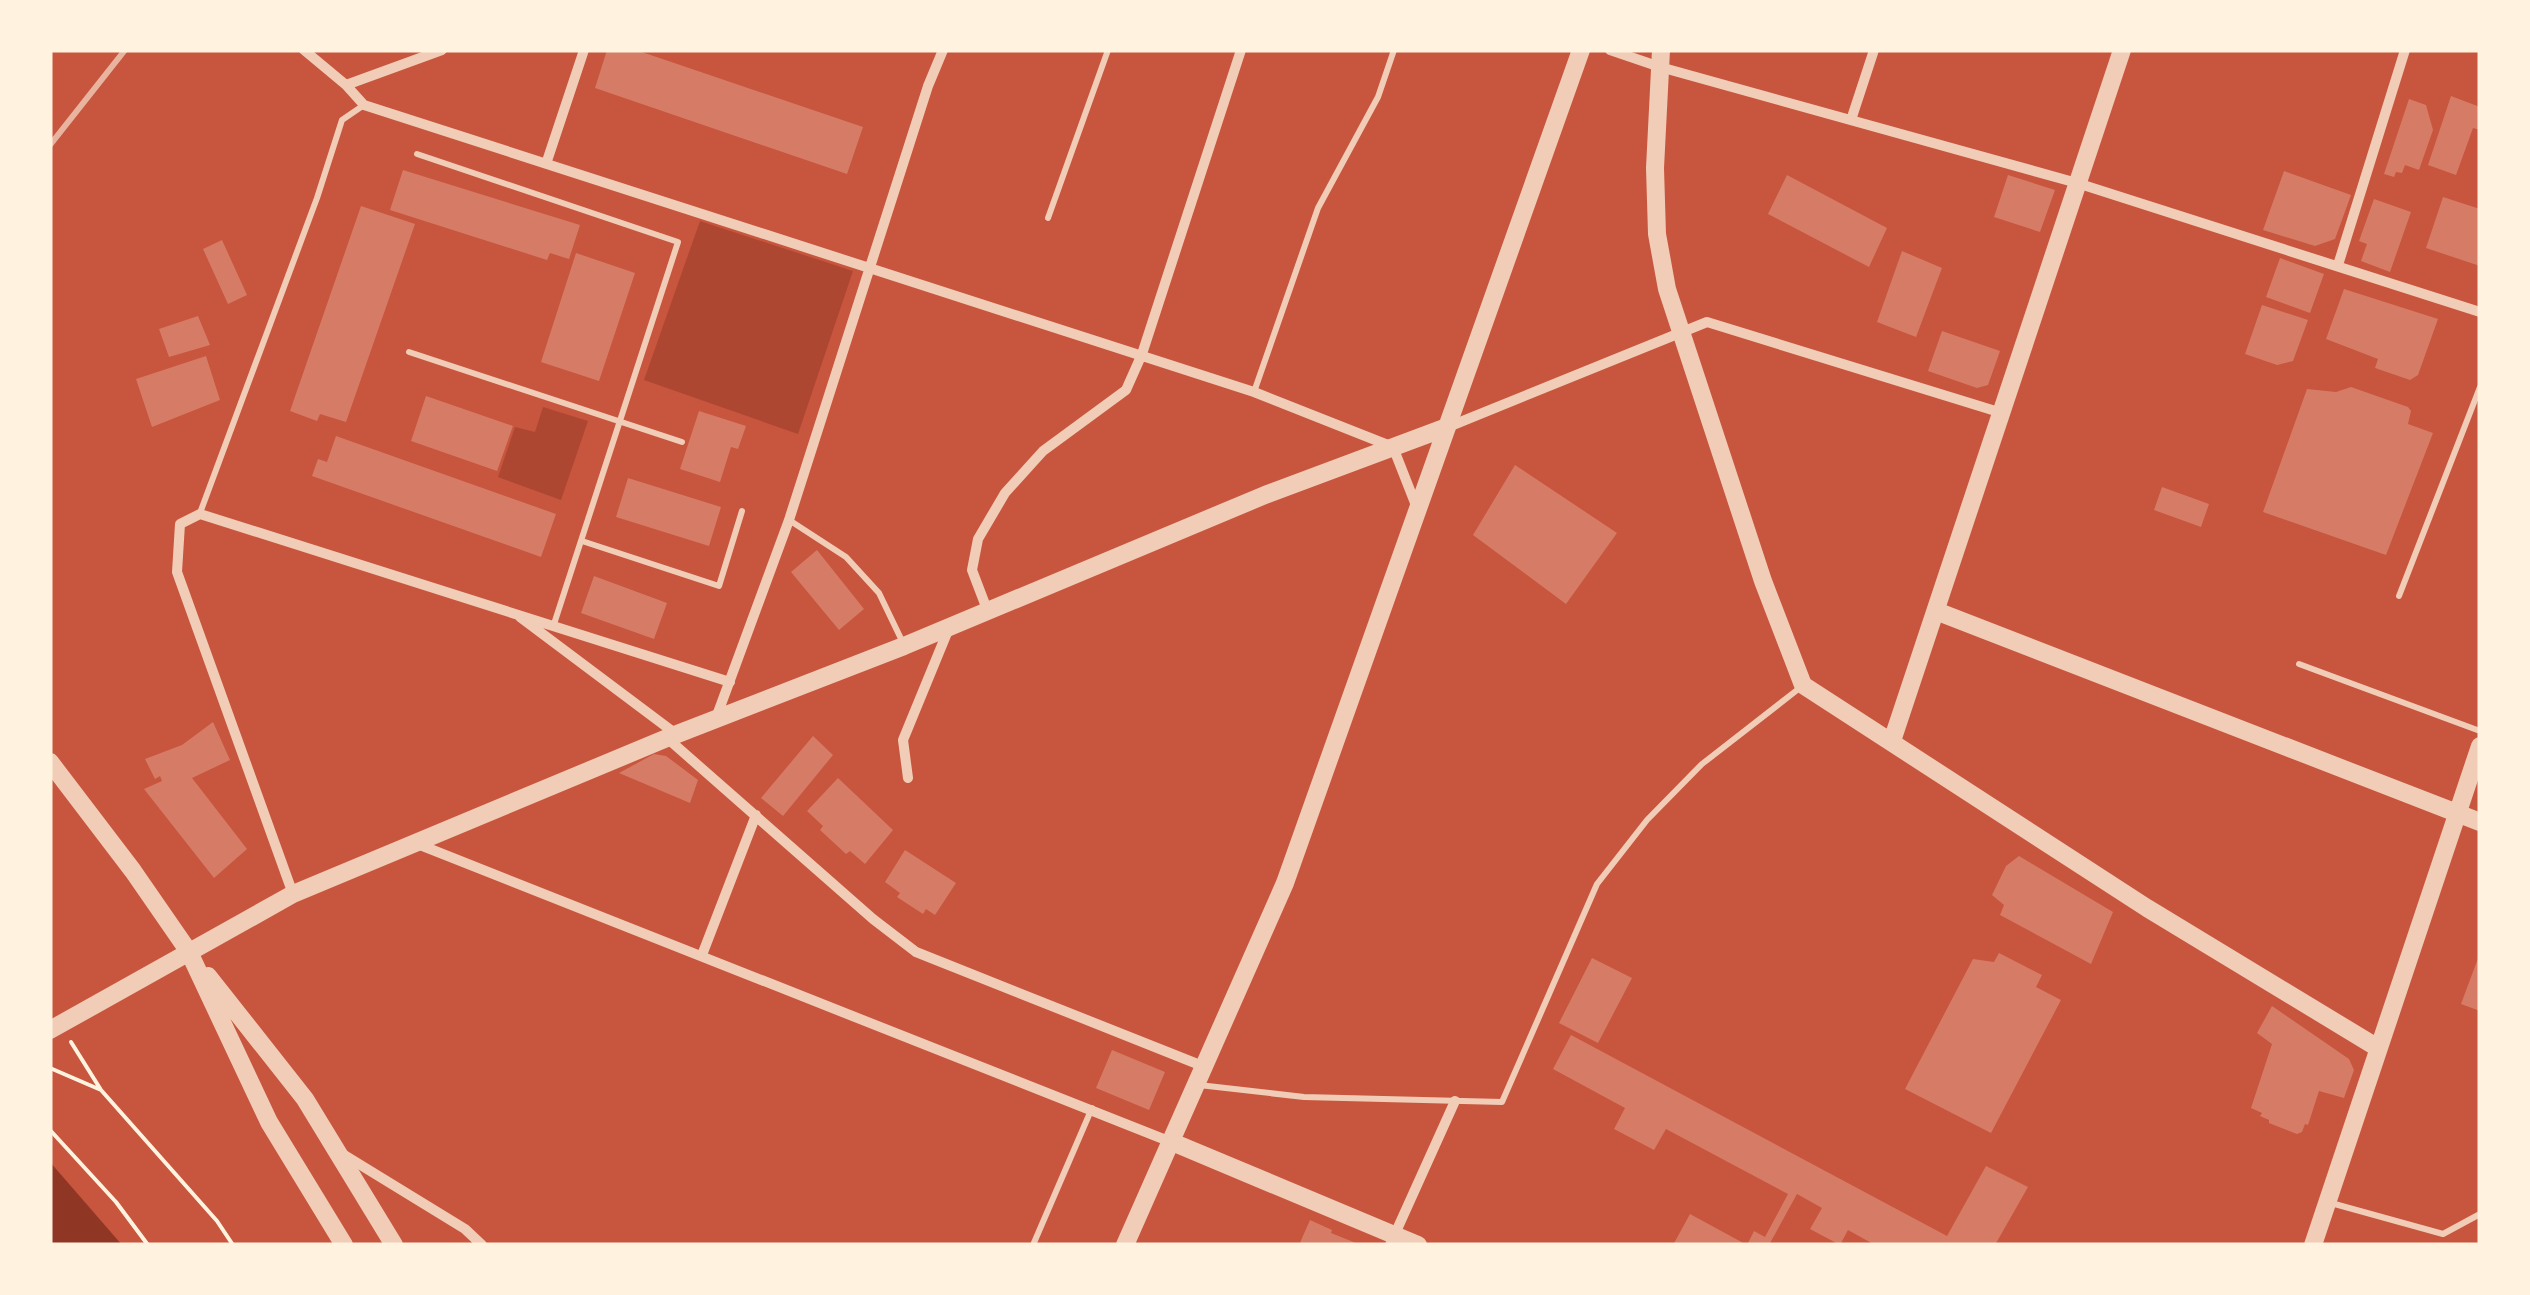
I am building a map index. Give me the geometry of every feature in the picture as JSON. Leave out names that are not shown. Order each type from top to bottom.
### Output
[{"type":"street","points":[[304,50],[364,105],[1142,354],[1254,392],[1393,447],[1417,510]]},
{"type":"street","points":[[346,85],[442,50]]},
{"type":"street","points":[[548,162],[584,50]]},
{"type":"street","points":[[716,718],[789,520],[928,86],[943,50]]},
{"type":"street","points":[[988,612],[972,570],[978,539],[1005,493],[1043,451],[1126,390],[1142,354],[1241,50]]},
{"type":"street","points":[[1124,1245],[1285,883],[1582,50]]},
{"type":"street","points":[[1610,50],[1660,58],[1851,120],[2077,183],[2480,312]]},
{"type":"street","points":[[1851,120],[1874,50]]},
{"type":"street","points":[[1892,741],[2122,50]]},
{"type":"street","points":[[2338,265],[2405,50]]},
{"type":"street","points":[[1660,58],[1655,168],[1657,234],[1668,288],[1763,581],[1804,685],[2146,908],[2378,1048]]},
{"type":"street","points":[[55,1027],[292,894],[716,718],[988,612],[1265,495],[1708,322],[2003,413]]},
{"type":"street","points":[[292,894],[178,572],[180,524],[200,514],[730,682]]},
{"type":"street","points":[[1936,611],[2480,822]]},
{"type":"street","points":[[515,613],[672,736],[873,919],[916,952],[1202,1076]]},
{"type":"street","points":[[908,778],[904,740],[950,627]]},
{"type":"street","points":[[2313,1245],[2480,746]]},
{"type":"street","points":[[50,762],[189,952],[305,1099],[394,1245]]},
{"type":"street","points":[[702,955],[756,815]]},
{"type":"street","points":[[416,843],[1092,1108],[1392,1240],[1418,1245]]},
{"type":"street","points":[[189,952],[270,1122],[344,1245]]},
{"type":"street","points":[[1392,1240],[1455,1101]]},
{"type":"street","points":[[336,1149],[465,1229],[482,1245]]},
{"type":"lane","points":[[1048,218],[1108,50]]},
{"type":"lane","points":[[1254,392],[1318,208],[1378,97],[1394,50]]},
{"type":"lane","points":[[200,514],[342,120],[364,105]]},
{"type":"lane","points":[[417,154],[678,242],[554,624]]},
{"type":"lane","points":[[409,352],[682,442]]},
{"type":"lane","points":[[2399,596],[2480,387]]},
{"type":"lane","points":[[582,541],[718,586],[742,511]]},
{"type":"lane","points":[[789,520],[846,557],[880,593],[904,646]]},
{"type":"lane","points":[[2299,664],[2480,731]]},
{"type":"lane","points":[[1202,1076],[1304,1097],[1502,1102],[1597,884],[1647,820],[1702,764],[1804,685]]},
{"type":"lane","points":[[1033,1245],[1092,1108]]},
{"type":"lane","points":[[2328,1202],[2444,1234],[2480,1214]]},
{"type":"path","points":[[55,1027],[101,1090],[217,1221],[233,1245]]},
{"type":"path","points":[[50,1068],[101,1090]]},
{"type":"path","points":[[50,1130],[116,1202],[148,1245]]},
{"type":"shaded area","points":[[700,221],[853,271],[798,434],[644,380]]},
{"type":"shaded area","points":[[543,407],[588,421],[561,500],[498,477],[515,427],[535,432]]},
{"type":"shaded area","points":[[50,1162],[122,1245],[50,1245]]},
{"type":"building","points":[[607,50],[636,50],[863,127],[847,174],[595,88]]},
{"type":"building","points":[[2451,96],[2480,107],[2480,130],[2473,128],[2456,175],[2428,165]]},
{"type":"building","points":[[2409,99],[2426,105],[2433,130],[2419,170],[2405,165],[2402,173],[2396,172],[2394,177],[2384,174]]},
{"type":"building","points":[[403,170],[580,225],[569,259],[550,253],[547,260],[390,210]]},
{"type":"building","points":[[2284,171],[2351,195],[2335,239],[2315,246],[2263,230]]},
{"type":"building","points":[[1787,175],[1887,228],[1869,267],[1768,214]]},
{"type":"building","points":[[2008,175],[2055,190],[2040,232],[1994,217]]},
{"type":"building","points":[[2443,197],[2480,209],[2480,266],[2426,248]]},
{"type":"building","points":[[2374,199],[2411,212],[2390,272],[2361,261],[2367,244],[2359,241]]},
{"type":"building","points":[[361,206],[415,224],[346,422],[320,414],[317,421],[290,411]]},
{"type":"building","points":[[222,240],[247,295],[228,304],[203,249]]},
{"type":"building","points":[[1902,251],[1942,268],[1916,337],[1877,322]]},
{"type":"building","points":[[576,253],[635,273],[599,381],[541,362]]},
{"type":"building","points":[[2280,258],[2324,274],[2310,313],[2266,297]]},
{"type":"building","points":[[2344,289],[2438,319],[2418,375],[2410,380],[2375,368],[2378,359],[2326,339]]},
{"type":"building","points":[[2262,305],[2308,320],[2293,361],[2277,365],[2245,354]]},
{"type":"building","points":[[198,316],[210,345],[169,357],[159,329]]},
{"type":"building","points":[[1942,331],[2000,351],[1988,385],[1977,388],[1928,371]]},
{"type":"building","points":[[206,356],[220,400],[152,427],[136,379]]},
{"type":"building","points":[[2351,387],[2408,407],[2408,424],[2433,433],[2386,555],[2263,512],[2307,389],[2336,392]]},
{"type":"building","points":[[426,396],[513,426],[497,471],[411,441]]},
{"type":"building","points":[[699,411],[746,426],[738,449],[731,447],[720,482],[680,469]]},
{"type":"building","points":[[336,436],[556,514],[541,557],[312,476],[318,459],[327,462]]},
{"type":"building","points":[[1515,465],[1617,533],[1566,604],[1473,535]]},
{"type":"building","points":[[628,478],[721,507],[709,546],[616,517]]},
{"type":"building","points":[[2162,487],[2209,504],[2201,527],[2154,510]]},
{"type":"building","points":[[817,550],[864,609],[839,630],[791,572]]},
{"type":"building","points":[[594,576],[667,603],[654,639],[581,613]]},
{"type":"building","points":[[213,722],[230,760],[192,778],[247,849],[214,878],[144,789],[162,781],[160,776],[155,779],[145,759],[182,745]]},
{"type":"building","points":[[813,736],[833,755],[783,816],[761,798]]},
{"type":"building","points":[[654,754],[666,756],[698,780],[690,803],[619,773]]},
{"type":"building","points":[[838,778],[893,830],[865,864],[850,851],[846,854],[820,830],[823,826],[807,811]]},
{"type":"building","points":[[905,850],[956,883],[935,915],[926,909],[923,914],[897,897],[900,893],[885,882]]},
{"type":"building","points":[[2019,856],[2113,912],[2091,964],[2000,915],[2004,905],[1992,895],[2006,866]]},
{"type":"building","points":[[1999,953],[2042,975],[2036,987],[2061,1000],[1991,1133],[1905,1089],[1973,959],[1994,962]]},
{"type":"building","points":[[2480,953],[2480,1011],[2461,1004]]},
{"type":"building","points":[[1592,958],[1632,978],[1598,1043],[1559,1023]]},
{"type":"building","points":[[2272,1006],[2349,1059],[2354,1070],[2344,1098],[2319,1091],[2308,1125],[2297,1134],[2269,1123],[2260,1116],[2262,1113],[2251,1108],[2272,1044],[2257,1033]]},
{"type":"building","points":[[1571,1035],[1947,1236],[1986,1166],[2028,1187],[1995,1245],[1875,1245],[1848,1230],[1840,1245],[1810,1229],[1822,1208],[1797,1194],[1769,1245],[1747,1245],[1754,1231],[1765,1237],[1788,1194],[1666,1129],[1654,1150],[1614,1129],[1625,1108],[1553,1069]]},
{"type":"building","points":[[1112,1050],[1165,1072],[1149,1110],[1096,1088]]},
{"type":"building","points":[[1690,1214],[1747,1245],[1673,1245]]},
{"type":"building","points":[[1310,1220],[1332,1230],[1331,1233],[1361,1245],[1299,1245]]},
{"type":"railway","points":[[50,145],[125,50]]}]
